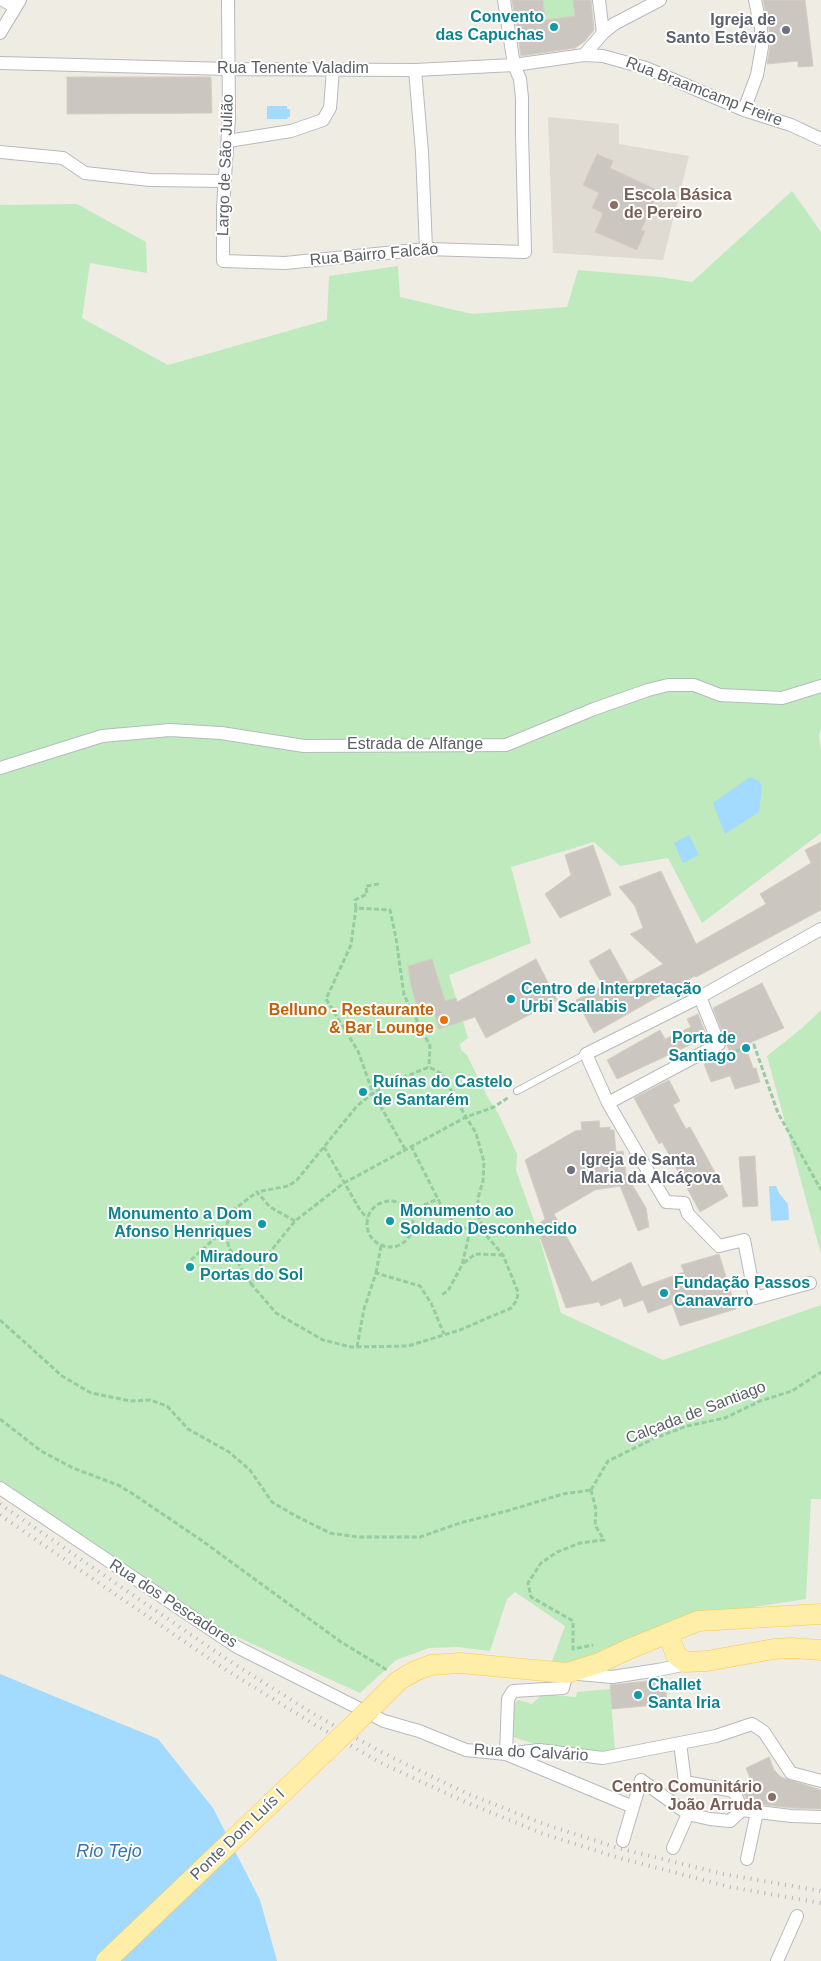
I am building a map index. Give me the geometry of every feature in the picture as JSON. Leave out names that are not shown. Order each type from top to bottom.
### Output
[{"type":"main road","points":[[567,1673],[599,1664],[698,1621],[821,1614]]},
{"type":"main road","points":[[668,1633],[676,1655],[685,1662],[692,1663],[723,1656],[774,1649],[821,1650]]},
{"type":"main road","name":"Ponte Dom Luís I","points":[[106,1961],[362,1707],[398,1681],[421,1668],[441,1663],[567,1673]]},
{"type":"street","points":[[0,33],[17,4],[3,0]]},
{"type":"street","name":"Largo de São Julião","points":[[223,261],[224,181],[228,141],[228,0]]},
{"type":"street","points":[[504,0],[514,65]]},
{"type":"street","points":[[599,0],[603,33]]},
{"type":"street","points":[[584,55],[603,33],[614,24],[660,0]]},
{"type":"street","points":[[744,110],[757,74],[762,47],[756,0]]},
{"type":"street","name":"Rua Tenente Valadim","points":[[0,63],[229,69],[415,70],[514,65],[584,55]]},
{"type":"street","name":"Rua Braamcamp Freire","points":[[584,55],[603,56],[646,68],[744,110],[791,125],[821,139]]},
{"type":"street","name":"Rua Bairro Falcão","points":[[223,261],[286,263],[426,249],[525,252],[522,98],[520,79],[514,65]]},
{"type":"street","points":[[228,141],[291,131],[323,120],[330,108],[332,70]]},
{"type":"street","points":[[415,70],[422,152],[426,249]]},
{"type":"street","points":[[0,152],[63,158],[85,173],[150,180],[224,181]]},
{"type":"street","name":"Estrada de Alfange","points":[[0,768],[102,736],[170,730],[221,733],[304,746],[506,745],[604,706],[668,685],[694,685],[720,695],[782,698],[821,686]]},
{"type":"street","points":[[810,1283],[755,1298],[744,1240],[719,1246],[688,1214],[684,1203],[666,1202],[608,1103],[586,1054],[700,998],[821,929]]},
{"type":"street","points":[[608,1103],[719,1044],[700,998]]},
{"type":"street","name":"Rua dos Pescadores","points":[[0,1488],[237,1647],[362,1707]]},
{"type":"street","points":[[633,1806],[506,1754],[508,1699],[514,1691],[563,1688],[567,1673],[612,1677],[692,1663]]},
{"type":"street","name":"Rua do Calvário","points":[[362,1707],[384,1721],[419,1731],[466,1750],[506,1754],[539,1750],[602,1758],[716,1736],[752,1724],[764,1732],[791,1773],[821,1780]]},
{"type":"street","points":[[680,1743],[684,1782],[734,1791],[742,1810]]},
{"type":"street","points":[[623,1841],[641,1780],[688,1814],[730,1821],[742,1810]]},
{"type":"street","points":[[742,1810],[821,1817]]},
{"type":"street","points":[[747,1859],[757,1812]]},
{"type":"street","points":[[673,1848],[688,1814]]},
{"type":"street","points":[[777,1961],[797,1916]]},
{"type":"lane","points":[[517,1091],[586,1054]]},
{"type":"path","points":[[379,884],[366,886],[367,894],[355,900],[356,908],[351,945],[326,999],[358,1051],[373,1093],[405,1149]]},
{"type":"path","points":[[356,908],[390,910],[404,995],[430,1046],[429,1067]]},
{"type":"path","points":[[746,1048],[754,1045],[778,1113],[821,1190]]},
{"type":"path","points":[[191,1260],[225,1229],[232,1211],[257,1192],[288,1186],[297,1180],[357,1106],[373,1093],[397,1080],[429,1067]]},
{"type":"path","points":[[225,1229],[229,1248],[252,1285],[276,1313],[324,1340],[357,1347],[408,1346],[460,1330],[511,1308],[517,1300],[518,1292],[502,1256],[486,1235],[478,1215],[478,1198],[483,1181],[484,1162],[476,1133],[442,1074],[429,1067]]},
{"type":"path","points":[[252,1285],[262,1262],[295,1221],[344,1183],[466,1117],[494,1107],[517,1091]]},
{"type":"path","points":[[411,1146],[438,1200],[453,1222],[470,1232]]},
{"type":"path","points":[[324,1147],[360,1210],[367,1218]]},
{"type":"path","points":[[257,1192],[270,1207],[295,1221]]},
{"type":"path","points":[[410,1212],[438,1200]]},
{"type":"path","points":[[396,1201],[404,1205],[410,1212],[414,1228],[411,1236],[398,1247],[389,1248],[381,1246],[374,1242],[369,1235],[366,1226],[367,1218],[371,1210],[378,1204],[396,1201]]},
{"type":"path","points":[[441,1295],[448,1291],[462,1265],[470,1232],[481,1222]]},
{"type":"path","points":[[357,1347],[364,1309],[376,1273],[381,1246]]},
{"type":"path","points":[[462,1265],[475,1254],[502,1256]]},
{"type":"path","points":[[376,1273],[420,1286],[444,1334]]},
{"type":"path","points":[[0,1320],[62,1376],[91,1393],[131,1401],[150,1400],[167,1406],[188,1429],[229,1452],[250,1470],[272,1502],[330,1533],[358,1538],[420,1537],[460,1523],[563,1494],[591,1490],[596,1510],[595,1525],[604,1540],[580,1543],[557,1552],[541,1563],[528,1583],[531,1597],[573,1621],[573,1649],[595,1644]]},
{"type":"path","name":"Calçada de Santiago","points":[[591,1490],[608,1462],[654,1438],[688,1426],[725,1418],[760,1402],[792,1391],[821,1372]]},
{"type":"path","points":[[0,1419],[41,1451],[73,1468],[118,1485],[133,1494],[201,1540],[341,1642],[388,1670],[398,1681]]},
{"type":"shaded area","name":"Escola Básica de Pereiro","points":[[548,117],[619,124],[619,144],[689,156],[663,260],[553,253]]},
{"type":"green space","points":[[543,0],[573,0],[575,16],[545,20]]},
{"type":"green space","points":[[792,191],[821,232],[821,729],[819,735],[821,752],[821,833],[702,923],[668,858],[620,866],[594,842],[511,867],[531,943],[449,975],[468,1038],[460,1044],[461,1050],[467,1055],[488,1098],[498,1113],[517,1154],[516,1170],[536,1226],[561,1313],[663,1360],[821,1305],[821,1499],[811,1499],[806,1599],[740,1609],[582,1664],[551,1664],[565,1626],[515,1592],[507,1599],[490,1651],[457,1647],[429,1648],[396,1660],[360,1693],[200,1620],[0,1483],[0,205],[77,204],[146,242],[147,273],[90,263],[82,318],[168,365],[327,320],[329,276],[398,266],[400,297],[472,314],[567,307],[578,270],[660,277],[692,282]]},
{"type":"green space","points":[[821,1010],[821,1254],[767,1056]]},
{"type":"green space","points":[[610,1689],[615,1750],[605,1753],[548,1748],[510,1736],[515,1702],[519,1700],[532,1704],[542,1694],[576,1697],[577,1692]]},
{"type":"water","points":[[267,106],[287,106],[287,109],[290,109],[290,117],[287,119],[267,119]]},
{"type":"water","points":[[750,777],[759,781],[762,786],[759,812],[725,834],[713,803]]},
{"type":"water","points":[[689,835],[699,855],[683,863],[674,843]]},
{"type":"water","points":[[769,1186],[776,1186],[788,1204],[789,1220],[771,1221]]},
{"type":"water","name":"Rio Tejo","points":[[0,1674],[158,1739],[213,1808],[260,1900],[277,1961],[0,1961]]},
{"type":"building","name":"Convento das Capuchas","points":[[512,0],[543,0],[545,20],[575,16],[573,0],[591,0],[594,30],[585,41],[575,48],[521,56]]},
{"type":"building","name":"Igreja de Santo Estêvão","points":[[763,0],[805,0],[813,66],[798,67],[798,61],[767,64],[770,47],[769,28]]},
{"type":"building","points":[[67,77],[211,77],[212,113],[67,114]]},
{"type":"building","points":[[597,154],[613,161],[610,168],[659,191],[641,230],[645,231],[637,250],[595,232],[603,213],[592,208],[599,193],[583,185]]},
{"type":"building","points":[[821,842],[821,910],[695,976],[594,1033],[576,1000],[603,986],[589,961],[610,949],[629,983],[663,964],[630,934],[643,928],[635,906],[619,887],[661,871],[696,944],[766,904],[760,894],[811,863],[805,850]]},
{"type":"building","points":[[593,845],[611,895],[560,918],[545,894],[571,875],[565,855]]},
{"type":"building","name":"Centro de Interpretação Urbi Scallabis","points":[[432,959],[445,1001],[456,998],[457,1002],[536,959],[557,1000],[486,1038],[475,1017],[439,1029],[431,1002],[417,1006],[408,966]]},
{"type":"building","points":[[762,983],[784,1028],[745,1045],[753,1068],[756,1068],[760,1082],[735,1089],[730,1076],[711,1082],[704,1064],[731,1056],[713,1008]]},
{"type":"building","points":[[698,1014],[707,1037],[617,1079],[607,1060],[660,1030],[665,1039],[691,1027],[687,1019]]},
{"type":"building","points":[[669,1080],[680,1101],[673,1105],[686,1129],[690,1127],[728,1196],[700,1212],[662,1142],[659,1144],[634,1098]]},
{"type":"building","points":[[599,1121],[600,1128],[610,1127],[610,1130],[614,1130],[616,1152],[623,1151],[626,1174],[646,1208],[649,1227],[638,1231],[620,1186],[595,1190],[554,1214],[592,1282],[631,1262],[642,1287],[684,1272],[681,1265],[719,1254],[736,1309],[680,1326],[672,1304],[648,1313],[643,1300],[624,1307],[621,1298],[601,1306],[599,1302],[566,1308],[536,1226],[545,1219],[525,1160],[575,1131],[582,1130],[581,1122]]},
{"type":"building","points":[[755,1156],[758,1206],[743,1207],[739,1157]]},
{"type":"building","name":"Challet Santa Iria","points":[[665,1679],[667,1704],[612,1709],[610,1685]]},
{"type":"building","points":[[769,1757],[774,1770],[781,1777],[821,1790],[821,1809],[748,1803],[742,1789],[755,1790],[746,1768]]},
{"type":"railway","points":[[0,1504],[228,1660],[312,1713],[383,1753],[466,1793],[544,1824],[618,1848],[723,1874],[821,1891]]},
{"type":"railway","points":[[0,1515],[223,1668],[379,1762],[463,1801],[541,1833],[616,1857],[730,1887],[821,1903]]},
{"type":"place","name":"Convento das Capuchas","points":[[554,27]]},
{"type":"place","name":"Igreja de Santo Estêvão","points":[[786,30]]},
{"type":"place","name":"Escola Básica de Pereiro","points":[[614,205]]},
{"type":"place","name":"Centro de Interpretação Urbi Scallabis","points":[[511,999]]},
{"type":"place","name":"Belluno - Restaurante & Bar Lounge","points":[[444,1020]]},
{"type":"place","name":"Porta de Santiago","points":[[746,1048]]},
{"type":"place","name":"Ruínas do Castelo de Santarém","points":[[363,1092]]},
{"type":"place","name":"Igreja de Santa Maria da Alcáçova","points":[[571,1170]]},
{"type":"place","name":"Monumento ao Soldado Desconhecido","points":[[390,1221]]},
{"type":"place","name":"Monumento a Dom Afonso Henriques","points":[[262,1224]]},
{"type":"place","name":"Miradouro Portas do Sol","points":[[190,1267]]},
{"type":"place","name":"Fundação Passos Canavarro","points":[[664,1293]]},
{"type":"place","name":"Challet Santa Iria","points":[[638,1695]]},
{"type":"place","name":"Centro Comunitário João Arruda","points":[[772,1797]]}]
